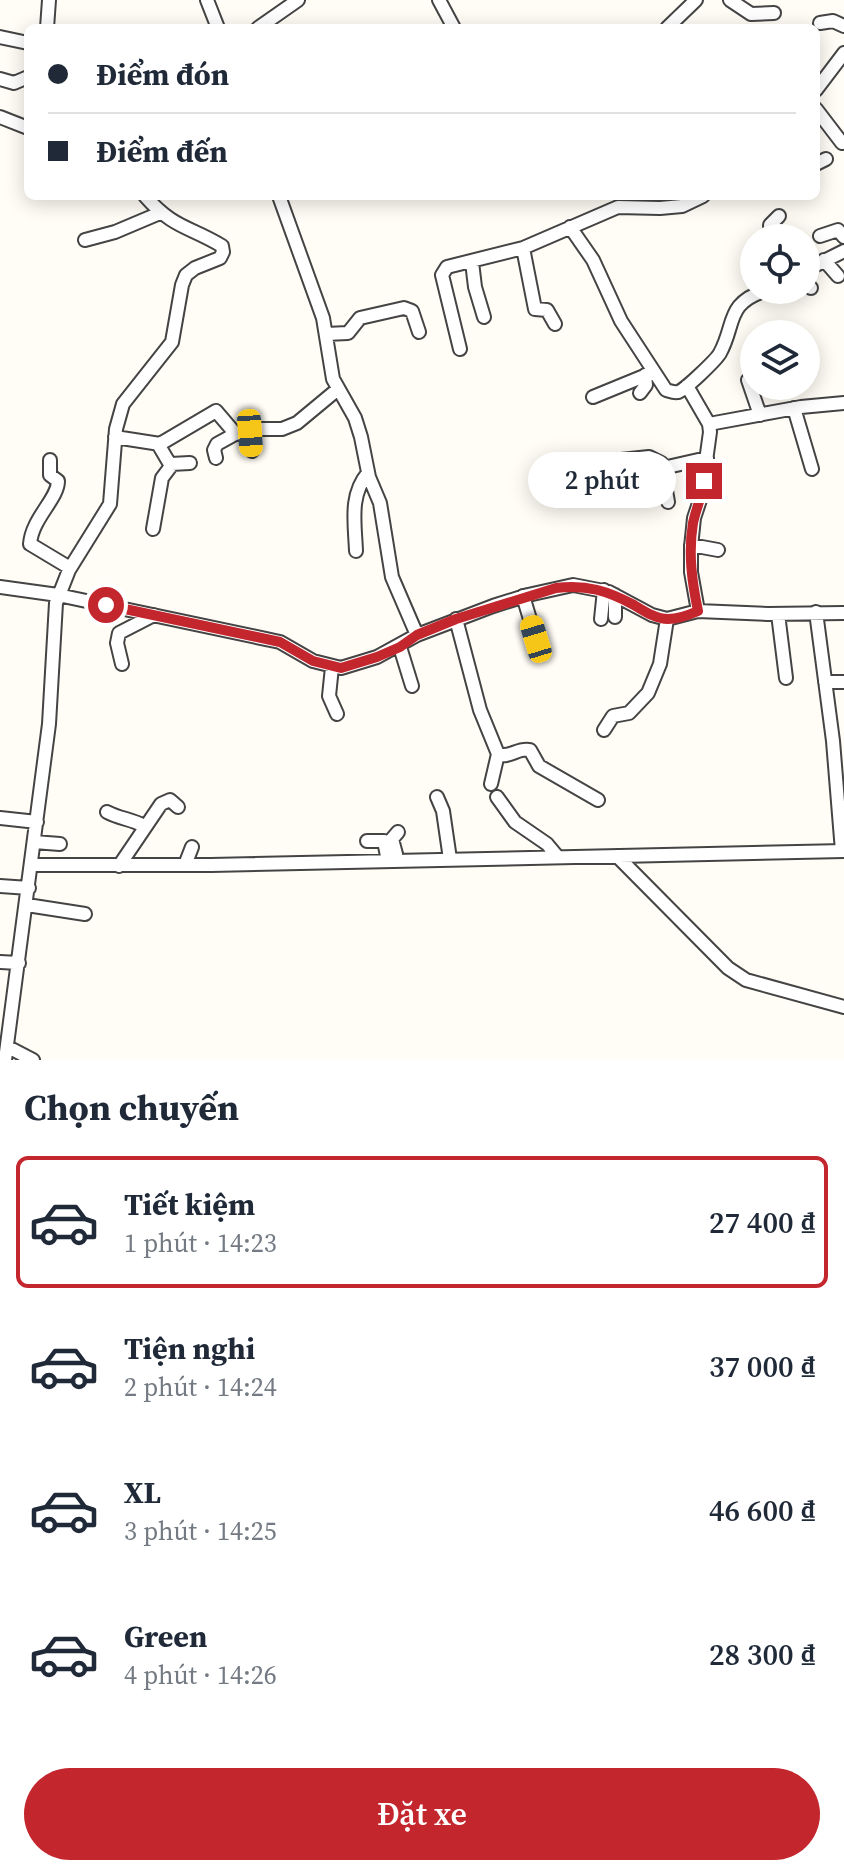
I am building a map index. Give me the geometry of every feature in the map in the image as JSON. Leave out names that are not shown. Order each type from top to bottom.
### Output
[{"type":"street","points":[[47,24],[49,0]]},
{"type":"street","points":[[207,0],[216,24]]},
{"type":"street","points":[[264,24],[298,0]]},
{"type":"street","points":[[439,0],[452,24]]},
{"type":"street","points":[[672,24],[696,0]]},
{"type":"street","points":[[730,0],[751,14],[774,13]]},
{"type":"street","points":[[820,23],[833,21],[844,26]]},
{"type":"street","points":[[0,37],[24,42]]},
{"type":"street","points":[[820,85],[843,57]]},
{"type":"street","points":[[0,79],[14,83],[24,79]]},
{"type":"street","points":[[820,114],[842,143]]},
{"type":"street","points":[[0,117],[24,126]]},
{"type":"street","points":[[33,1060],[6,1044],[49,724],[54,609],[70,568],[110,504],[117,420],[123,404],[172,342],[186,275],[220,258],[223,252],[222,246],[176,225],[149,200]]},
{"type":"street","points":[[280,200],[320,306],[333,379],[355,418],[368,473],[380,503],[392,577],[417,635]]},
{"type":"street","points":[[460,349],[445,292],[444,271],[447,267],[523,248],[618,207],[669,202],[682,206],[695,200]]},
{"type":"street","points":[[85,240],[126,229],[160,213]]},
{"type":"street","points":[[771,224],[779,216]]},
{"type":"street","points":[[570,227],[593,260],[649,373],[666,390],[678,392],[687,386],[720,353],[733,314],[742,304]]},
{"type":"street","points":[[820,236],[838,230],[844,237]]},
{"type":"street","points":[[523,248],[535,309],[547,310],[555,324]]},
{"type":"street","points":[[820,262],[844,251]]},
{"type":"street","points":[[824,260],[838,276]]},
{"type":"street","points":[[472,262],[484,317]]},
{"type":"street","points":[[442,317],[441,303],[445,292]]},
{"type":"street","points":[[744,304],[756,312]]},
{"type":"street","points":[[326,334],[348,333],[360,318],[404,308],[412,311],[419,332]]},
{"type":"street","points":[[640,393],[649,373]]},
{"type":"street","points":[[593,397],[649,373]]},
{"type":"street","points":[[687,386],[709,424],[707,458],[691,545],[691,572],[698,611]]},
{"type":"street","points":[[216,458],[214,450],[217,444],[255,429],[288,428],[338,389]]},
{"type":"street","points":[[755,400],[760,415]]},
{"type":"street","points":[[709,424],[794,408],[844,403]]},
{"type":"street","points":[[794,408],[812,469]]},
{"type":"street","points":[[115,437],[158,444],[213,411],[219,412],[244,433],[252,451]]},
{"type":"street","points":[[158,444],[171,464]]},
{"type":"street","points":[[621,460],[649,457],[657,460],[663,468],[668,502]]},
{"type":"street","points":[[663,468],[707,458]]},
{"type":"street","points":[[50,460],[50,475],[58,481],[58,488],[37,518],[30,544],[70,568]]},
{"type":"street","points":[[171,464],[190,463]]},
{"type":"street","points":[[153,529],[162,478],[171,464]]},
{"type":"street","points":[[356,551],[354,504],[360,483],[368,473]]},
{"type":"street","points":[[691,545],[718,550]]},
{"type":"street","points":[[0,587],[58,595],[280,642],[313,661],[332,667],[349,667],[400,647],[417,635],[456,619],[523,596],[573,585],[610,593],[650,621],[698,611],[844,613]]},
{"type":"street","points":[[610,593],[615,617]]},
{"type":"street","points":[[601,619],[610,593]]},
{"type":"street","points":[[523,596],[536,639]]},
{"type":"street","points":[[32,865],[185,865],[843,851],[816,612]]},
{"type":"street","points":[[778,614],[786,678]]},
{"type":"street","points":[[122,664],[117,643],[119,633],[154,615]]},
{"type":"street","points":[[456,619],[480,710],[498,754],[491,784]]},
{"type":"street","points":[[604,730],[613,716],[629,713],[663,672],[667,619]]},
{"type":"street","points":[[400,647],[412,686]]},
{"type":"street","points":[[332,667],[329,696],[337,714]]},
{"type":"street","points":[[825,682],[844,682]]},
{"type":"street","points":[[829,717],[844,718]]},
{"type":"street","points":[[498,754],[506,756],[520,750],[530,750],[539,766],[598,800]]},
{"type":"street","points":[[119,866],[161,804],[175,804],[179,788]]},
{"type":"street","points":[[437,797],[443,811],[450,859]]},
{"type":"street","points":[[497,797],[515,822],[547,844],[557,856]]},
{"type":"street","points":[[107,812],[144,826]]},
{"type":"street","points":[[0,818],[37,822]]},
{"type":"street","points":[[393,861],[393,836],[398,832]]},
{"type":"street","points":[[367,841],[384,841],[393,861]]},
{"type":"street","points":[[34,842],[60,844]]},
{"type":"street","points":[[185,865],[192,847]]},
{"type":"street","points":[[617,856],[728,968],[746,980],[844,1007]]},
{"type":"street","points":[[0,886],[29,888]]},
{"type":"street","points":[[27,905],[85,914]]},
{"type":"street","points":[[0,962],[19,963]]},
{"type":"route","points":[[106,605],[280,642],[313,661],[341,668],[377,657],[417,635],[456,619],[528,595],[573,585],[609,592],[652,615],[679,618],[698,611],[690,564],[692,527],[704,481]]}]
